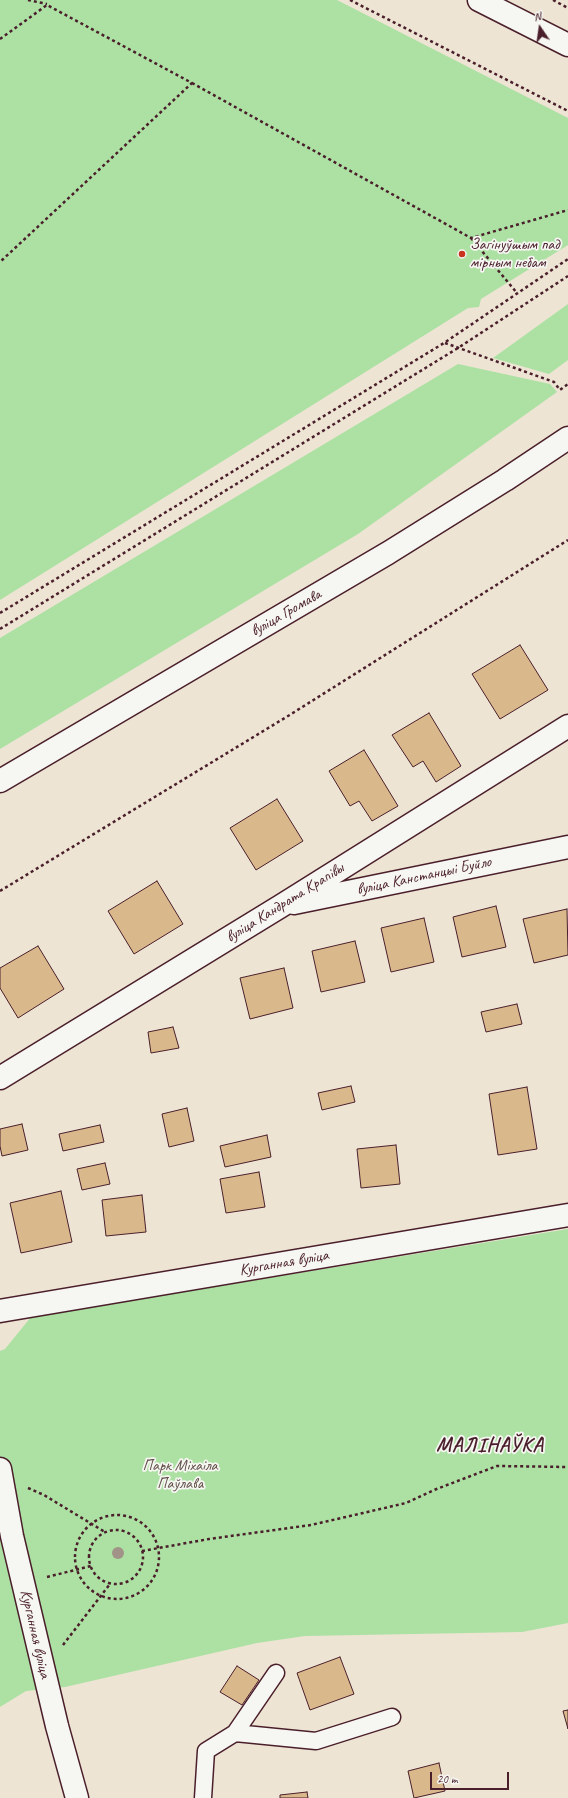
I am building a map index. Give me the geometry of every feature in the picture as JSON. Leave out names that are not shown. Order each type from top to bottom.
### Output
[{"type":"street","points":[[479,0],[568,45]]},
{"type":"street","name":"вуліца Громава","points":[[0,782],[388,553],[505,480],[568,438]]},
{"type":"street","name":"вуліца Кандрата Крапівы","points":[[0,1078],[281,906],[568,726]]},
{"type":"street","name":"вуліца Канстанцыі Буйло","points":[[281,906],[568,847]]},
{"type":"street","name":"Курганная вуліца","points":[[0,1311],[568,1215]]},
{"type":"street","name":"Курганная вуліца","points":[[1,1476],[12,1536],[23,1583],[77,1798]]},
{"type":"lane","points":[[204,1798],[206,1751],[235,1733],[276,1673]]},
{"type":"lane","points":[[235,1733],[316,1741],[392,1717]]},
{"type":"path","points":[[28,0],[47,5],[192,83],[471,238],[517,293]]},
{"type":"path","points":[[350,0],[568,111]]},
{"type":"path","points":[[554,0],[568,8]]},
{"type":"path","points":[[0,39],[47,5]]},
{"type":"path","points":[[0,262],[192,83]]},
{"type":"path","points":[[471,238],[568,210]]},
{"type":"path","points":[[0,613],[444,343],[568,260]]},
{"type":"path","points":[[0,628],[458,348],[568,276]]},
{"type":"path","points":[[444,343],[554,382],[560,390],[568,384]]},
{"type":"path","points":[[0,891],[288,716],[568,540]]},
{"type":"path","points":[[142,1551],[209,1539],[311,1525],[406,1503],[434,1490],[497,1466],[568,1467]]},
{"type":"path","points":[[1,1476],[44,1495],[105,1532]]},
{"type":"path","points":[[117,1515],[131,1517],[143,1524],[153,1535],[158,1548],[158,1561],[155,1574],[139,1593],[127,1598],[113,1599],[101,1596],[90,1590],[82,1581],[76,1570],[74,1557],[76,1545],[90,1524],[102,1517],[117,1515]]},
{"type":"path","points":[[114,1530],[128,1533],[136,1538],[142,1551],[143,1562],[139,1571],[133,1578],[120,1584],[110,1584],[100,1579],[93,1572],[90,1551],[96,1539],[105,1532],[114,1530]]},
{"type":"path","points":[[23,1583],[91,1566]]},
{"type":"path","points":[[44,1670],[110,1584]]},
{"type":"green space","points":[[0,0],[337,0],[568,118],[568,245],[481,299],[479,307],[468,308],[0,600]]},
{"type":"green space","points":[[568,304],[568,360],[549,374],[493,358]]},
{"type":"green space","points":[[458,364],[550,384],[557,392],[358,534],[0,749],[0,638]]},
{"type":"green space","name":"Парк Міхаіла Паўлава","points":[[568,1229],[568,1623],[522,1632],[305,1636],[257,1643],[65,1687],[26,1691],[0,1707],[0,1351],[5,1349],[31,1317]]},
{"type":"building","points":[[520,645],[548,690],[500,719],[472,674]]},
{"type":"building","points":[[429,713],[461,766],[436,782],[423,761],[413,767],[392,735]]},
{"type":"building","points":[[364,750],[398,806],[372,821],[359,801],[350,806],[329,771]]},
{"type":"building","points":[[277,799],[303,841],[256,870],[230,828]]},
{"type":"building","points":[[157,881],[183,924],[134,954],[108,911]]},
{"type":"building","points":[[496,906],[506,947],[462,957],[453,917]]},
{"type":"building","points":[[567,909],[568,955],[534,963],[523,919]]},
{"type":"building","points":[[424,918],[434,962],[391,972],[381,928]]},
{"type":"building","points":[[355,941],[365,982],[321,992],[312,951]]},
{"type":"building","points":[[38,946],[64,989],[18,1018],[0,988],[0,968]]},
{"type":"building","points":[[284,968],[293,1008],[250,1019],[240,978]]},
{"type":"building","points":[[517,1004],[522,1024],[486,1032],[481,1012]]},
{"type":"building","points":[[173,1027],[179,1048],[151,1053],[148,1032]]},
{"type":"building","points":[[351,1086],[355,1102],[322,1110],[318,1093]]},
{"type":"building","points":[[527,1087],[537,1149],[498,1155],[489,1094]]},
{"type":"building","points":[[187,1108],[194,1141],[169,1147],[162,1114]]},
{"type":"building","points":[[22,1124],[28,1150],[2,1156],[0,1146],[0,1129]]},
{"type":"building","points":[[100,1125],[104,1142],[63,1151],[59,1134]]},
{"type":"building","points":[[267,1135],[271,1157],[225,1167],[220,1146]]},
{"type":"building","points":[[396,1145],[400,1184],[361,1188],[357,1149]]},
{"type":"building","points":[[105,1163],[110,1184],[82,1190],[77,1169]]},
{"type":"building","points":[[259,1172],[265,1207],[226,1213],[220,1179]]},
{"type":"building","points":[[61,1191],[72,1242],[21,1253],[10,1203]]},
{"type":"building","points":[[142,1195],[146,1232],[106,1236],[102,1200]]},
{"type":"building","points":[[340,1657],[354,1694],[310,1710],[297,1673]]},
{"type":"building","points":[[237,1666],[259,1680],[242,1705],[220,1692]]},
{"type":"building","points":[[568,1710],[568,1729],[563,1711]]},
{"type":"building","points":[[439,1763],[445,1791],[414,1798],[408,1771]]},
{"type":"building","points":[[307,1792],[308,1798],[280,1798],[280,1795]]},
{"type":"place","name":"Загінуўшым пад мірным небам","points":[[462,254]]},
{"type":"district","name":"МАЛІНАЎКА","points":[[490,1446]]}]
